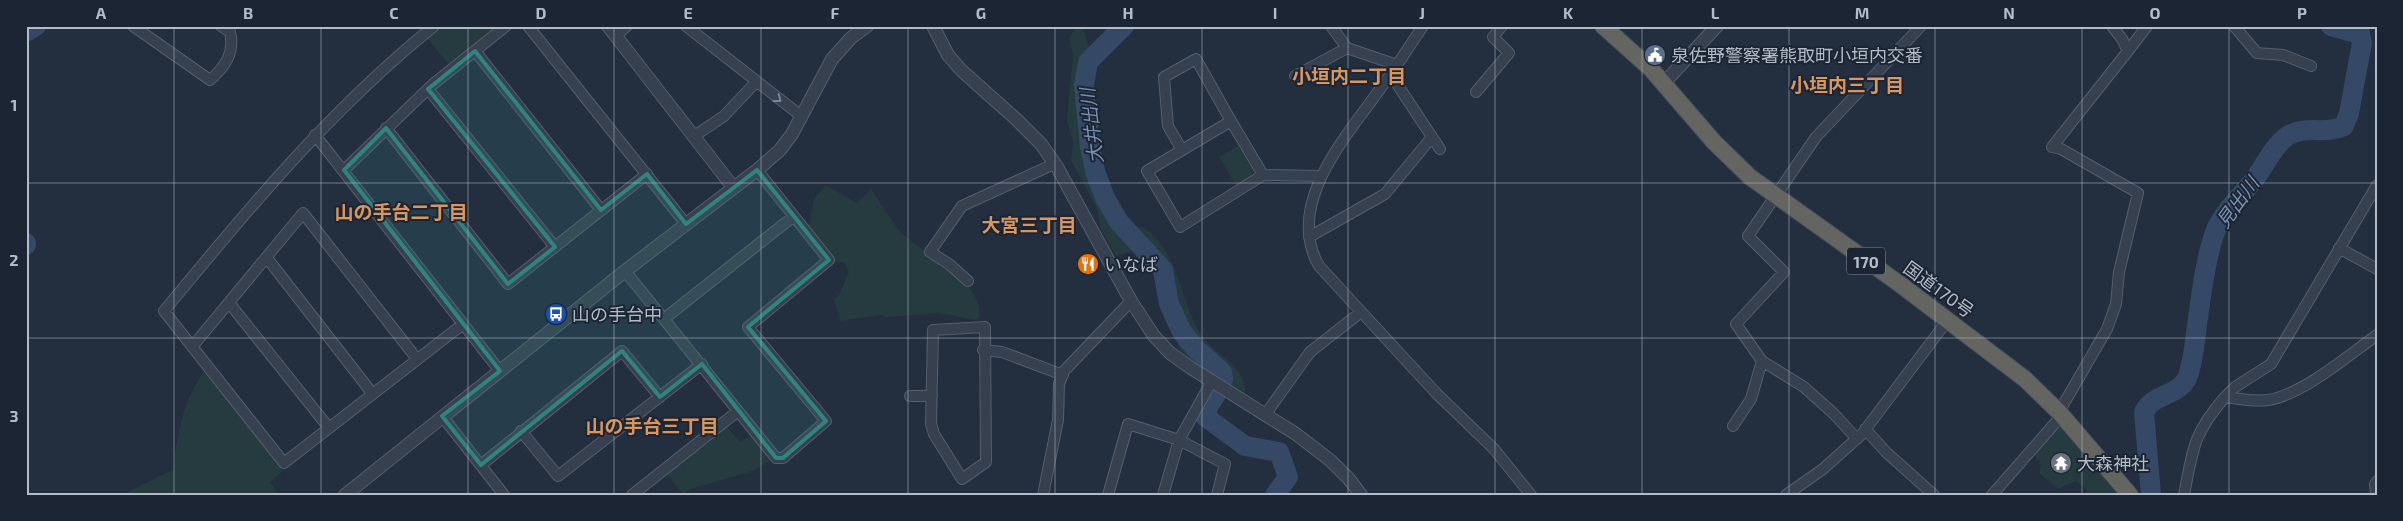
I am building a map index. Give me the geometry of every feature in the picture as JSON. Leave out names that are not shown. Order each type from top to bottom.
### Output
[{"type":"highway","name":"国道170号","points":[[1603,26],[1664,83],[1733,163],[1775,197],[2007,364],[2060,414],[2129,494]]},
{"type":"street","points":[[134,26],[210,80],[225,68],[232,41],[229,28]]},
{"type":"street","points":[[434,26],[393,61],[315,135],[164,311],[284,463],[463,324]]},
{"type":"street","points":[[344,170],[428,89],[506,26]]},
{"type":"street","points":[[528,26],[686,224]]},
{"type":"street","points":[[626,26],[611,31],[733,187]]},
{"type":"street","points":[[686,26],[800,115]]},
{"type":"street","points":[[345,495],[442,416],[780,150],[792,134],[800,115],[832,59],[851,38],[867,26]]},
{"type":"street","points":[[933,26],[948,55],[960,70],[1016,118],[1041,144],[1131,301],[1154,336],[1170,353],[1296,434],[1330,461],[1349,479],[1361,495]]},
{"type":"street","points":[[1331,26],[1347,48],[1397,65]]},
{"type":"street","points":[[1424,26],[1346,137],[1322,176],[1310,210],[1309,237],[1311,252],[1319,266],[1437,394],[1494,449],[1531,495]]},
{"type":"street","points":[[1476,92],[1509,53],[1493,37],[1502,26]]},
{"type":"street","points":[[1664,83],[1717,26]]},
{"type":"street","points":[[1857,439],[1834,414],[1804,387],[1762,361],[1736,324],[1784,272],[1748,236],[1816,136],[1921,26]]},
{"type":"street","points":[[2112,26],[2128,51]]},
{"type":"street","points":[[1992,495],[2060,414],[2107,329],[2116,304],[2119,272],[2138,193],[2062,149],[2052,147],[2147,26]]},
{"type":"street","points":[[2234,26],[2257,53],[2283,55],[2311,66]]},
{"type":"street","points":[[1295,76],[1347,48]]},
{"type":"street","points":[[475,51],[601,210]]},
{"type":"street","points":[[1182,150],[1168,126],[1164,77],[1196,59],[1263,175]]},
{"type":"street","points":[[1391,74],[1440,149]]},
{"type":"street","points":[[694,137],[724,116],[756,82]]},
{"type":"street","points":[[428,89],[555,247]]},
{"type":"street","points":[[1231,121],[1147,171],[1180,227],[1263,175],[1322,176]]},
{"type":"street","points":[[386,128],[508,284],[646,174]]},
{"type":"street","points":[[315,135],[500,371]]},
{"type":"street","points":[[1309,237],[1385,194],[1432,137]]},
{"type":"street","points":[[968,281],[949,264],[930,252],[962,206],[1054,164]]},
{"type":"street","points":[[626,271],[776,458],[783,458],[826,421],[748,327],[828,260],[757,170]]},
{"type":"street","points":[[2184,495],[2196,437],[2206,419],[2235,387],[2271,364],[2377,185]]},
{"type":"street","points":[[192,347],[230,304],[303,213],[417,359]]},
{"type":"street","points":[[665,318],[794,216]]},
{"type":"street","points":[[2339,248],[2377,269]]},
{"type":"street","points":[[267,258],[372,394]]},
{"type":"street","points":[[1043,495],[1058,420],[1059,384],[1063,375],[1075,359],[1131,301]]},
{"type":"street","points":[[230,304],[329,428]]},
{"type":"street","points":[[1265,415],[1310,352],[1361,312]]},
{"type":"street","points":[[1786,495],[1823,469],[1857,439],[1948,320]]},
{"type":"street","points":[[985,328],[983,350],[986,462],[962,479],[934,434],[931,424],[933,330],[985,328]]},
{"type":"street","points":[[2225,397],[2249,401],[2268,400],[2287,394],[2375,340]]},
{"type":"street","points":[[983,350],[1002,352],[1063,375]]},
{"type":"street","points":[[481,465],[622,351],[660,397]]},
{"type":"street","points":[[1733,426],[1751,399],[1762,361]]},
{"type":"street","points":[[521,431],[558,476],[702,364]]},
{"type":"street","points":[[1163,495],[1179,440],[1212,381]]},
{"type":"street","points":[[910,396],[932,396]]},
{"type":"street","points":[[632,495],[738,410]]},
{"type":"street","points":[[442,416],[504,495]]},
{"type":"street","points":[[1108,495],[1128,424],[1179,440],[1224,464],[1217,495]]},
{"type":"street","points":[[1865,429],[1887,453],[1934,495]]},
{"type":"street","points":[[2376,495],[2375,484],[2377,481]]},
{"type":"highlighted area","points":[[475,51],[601,210],[647,174],[686,224],[757,170],[829,260],[748,327],[826,421],[783,458],[776,458],[702,364],[660,397],[622,351],[481,465],[442,416],[500,371],[344,170],[386,128],[508,284],[555,247],[428,89]]},
{"type":"green space","points":[[434,26],[506,26],[452,69],[424,34]]},
{"type":"green space","points":[[1077,26],[1080,26],[1085,33],[1090,53],[1084,71],[1082,92],[1082,115],[1086,139],[1099,185],[1107,205],[1116,222],[1145,229],[1163,247],[1170,258],[1200,333],[1214,349],[1235,367],[1244,384],[1246,396],[1198,368],[1178,347],[1178,338],[1167,319],[1157,268],[1150,267],[1132,251],[1116,256],[1100,227],[1098,211],[1071,160],[1073,143],[1067,120],[1073,55],[1069,38]]},
{"type":"green space","points":[[1238,146],[1253,171],[1250,178],[1237,187],[1219,157]]},
{"type":"green space","points":[[826,185],[857,203],[871,189],[899,230],[962,280],[972,292],[978,304],[979,317],[976,320],[938,313],[887,317],[880,315],[840,321],[834,299],[839,295],[849,272],[844,262],[835,262],[808,229],[814,199]]},
{"type":"green space","points":[[207,365],[284,463],[282,472],[270,482],[279,495],[129,495],[128,492],[174,469],[177,441],[183,414],[192,392]]},
{"type":"green space","points":[[723,422],[740,442],[755,433],[776,458],[752,471],[691,489],[683,494],[663,470]]},
{"type":"green space","name":"大森神社","points":[[2059,427],[2063,427],[2117,491],[2117,495],[2086,495],[2087,490],[2076,481],[2058,489],[2039,473],[2041,466],[2035,455]]},
{"type":"waterway","points":[[26,32],[36,26]]},
{"type":"waterway","name":"大井出川","points":[[1124,26],[1088,62],[1084,85],[1090,147],[1095,171],[1105,198],[1119,222],[1163,270],[1169,304],[1182,332],[1197,350],[1222,372],[1223,379]]},
{"type":"waterway","name":"見出川","points":[[2151,495],[2144,412],[2153,401],[2178,388],[2187,378],[2193,356],[2201,295],[2211,243],[2218,225],[2284,139],[2296,132],[2337,129],[2344,126],[2349,113],[2362,43],[2360,34],[2331,26]]},
{"type":"waterway","name":"大井出川","points":[[1218,391],[1203,415],[1245,446],[1279,452],[1288,477],[1275,495]]},
{"type":"place","name":"泉佐野警察署熊取町小垣内交番","points":[[1655,55]]},
{"type":"place","name":"いなば","points":[[1088,264]]},
{"type":"place","name":"山の手台中","points":[[556,314]]},
{"type":"place","name":"大森神社","points":[[2061,463]]},
{"type":"district","name":"小垣内二丁目","points":[[1349,75]]},
{"type":"district","name":"小垣内三丁目","points":[[1847,84]]},
{"type":"district","name":"山の手台二丁目","points":[[401,211]]},
{"type":"district","name":"大宮三丁目","points":[[1029,224]]},
{"type":"district","name":"山の手台三丁目","points":[[652,425]]}]
